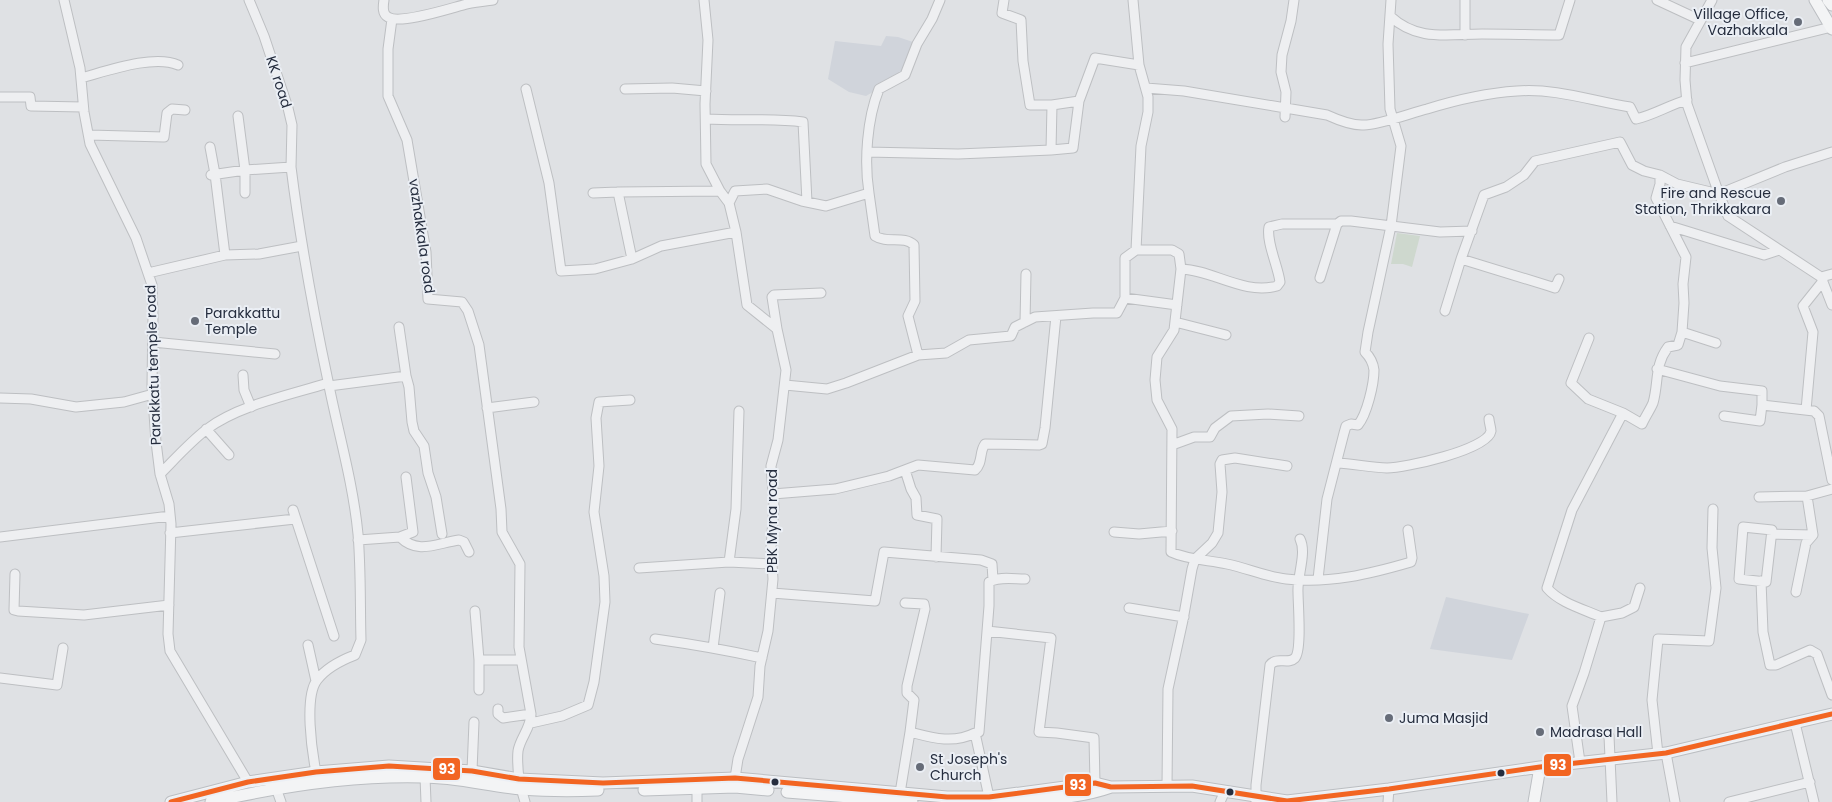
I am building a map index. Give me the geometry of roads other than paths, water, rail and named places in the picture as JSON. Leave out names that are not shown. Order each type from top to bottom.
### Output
[{"type":"main road","points":[[1816,0],[1831,28]]},
{"type":"main road","points":[[1828,0],[1832,5]]},
{"type":"main road","points":[[1003,802],[1053,794],[1095,783],[1111,787],[1192,786],[1223,796],[1287,801],[1318,800],[1540,766],[1662,753],[1831,715]]},
{"type":"main road","points":[[171,802],[276,788],[389,766],[472,771],[520,784],[603,784],[735,778],[947,797],[1093,793],[1111,787]]},
{"type":"main road","points":[[1534,802],[1540,766]]},
{"type":"main road","points":[[211,802],[316,772],[331,776],[426,776],[520,784],[569,791],[735,787],[831,799],[912,802]]},
{"type":"street","name":"Parakkatu temple road","points":[[64,0],[80,78],[90,144],[136,238],[152,285],[153,394],[160,474],[169,504],[170,516],[168,634],[170,651],[248,792]]},
{"type":"street","name":"KK road","points":[[249,0],[264,36],[292,125],[291,167],[302,246],[329,385],[350,479],[358,540],[361,640],[356,655],[339,661],[316,680]]},
{"type":"street","points":[[384,0],[383,12],[386,16],[392,19],[403,20],[469,3],[493,0]]},
{"type":"street","points":[[704,0],[708,40],[706,164],[720,191],[729,203],[736,232],[747,305],[777,329]]},
{"type":"street","points":[[918,355],[908,316],[915,301],[914,245],[908,241],[880,239],[875,236],[866,173],[867,152],[872,106],[879,89],[905,76],[917,44],[932,19],[940,0]]},
{"type":"street","points":[[1004,0],[1002,13],[1021,20],[1023,61],[1030,105],[1079,102]]},
{"type":"street","points":[[1133,0],[1139,65],[1148,97],[1148,112],[1140,154],[1136,250]]},
{"type":"street","points":[[1285,112],[1286,92],[1281,72],[1294,0]]},
{"type":"street","points":[[1318,579],[1325,513],[1336,463],[1346,426],[1350,424],[1358,425],[1363,418],[1374,369],[1372,360],[1365,352],[1391,226],[1401,146],[1390,109],[1388,54],[1391,0]]},
{"type":"street","points":[[1465,35],[1466,0]]},
{"type":"street","points":[[1390,16],[1400,25],[1438,36],[1560,35],[1570,0]]},
{"type":"street","points":[[1657,0],[1700,20]]},
{"type":"street","points":[[1712,0],[1686,47],[1685,62],[1687,100],[1719,194],[1728,216],[1822,279],[1832,305]]},
{"type":"street","name":"vazhakkala road","points":[[392,19],[388,49],[388,96],[408,140],[426,252],[428,299],[462,302],[468,311],[479,345],[501,509],[502,532],[520,564],[519,647],[531,719]]},
{"type":"street","points":[[1685,62],[1831,28]]},
{"type":"street","points":[[867,152],[958,154],[1073,148],[1079,102],[1095,58],[1139,65]]},
{"type":"street","points":[[80,78],[150,61],[165,61],[178,66]]},
{"type":"street","points":[[625,89],[666,88],[706,91]]},
{"type":"street","points":[[1146,88],[1184,92],[1285,112],[1327,115],[1338,120],[1364,126],[1453,100],[1517,91],[1557,91],[1604,103],[1630,107],[1636,119],[1650,116],[1687,100]]},
{"type":"street","points":[[526,89],[549,184],[560,271],[595,269],[632,259],[661,246],[736,232]]},
{"type":"street","points":[[0,97],[30,97],[31,106],[83,107]]},
{"type":"street","points":[[1051,150],[1052,105]]},
{"type":"street","points":[[89,135],[164,137],[167,114],[172,109],[185,110]]},
{"type":"street","points":[[238,116],[246,170],[246,193]]},
{"type":"street","points":[[706,119],[803,122],[807,202]]},
{"type":"street","points":[[1445,311],[1484,195],[1506,188],[1524,175],[1535,161],[1620,142],[1632,165],[1644,171],[1660,175],[1677,184],[1719,194],[1785,167],[1832,152]]},
{"type":"street","points":[[210,147],[224,255]]},
{"type":"street","points":[[213,175],[246,170],[291,167]]},
{"type":"street","points":[[1590,338],[1572,383],[1588,399],[1622,413],[1642,424],[1653,403],[1657,370],[1665,350],[1668,347],[1677,346],[1682,332],[1683,284],[1686,257],[1656,198],[1660,184],[1660,175]]},
{"type":"street","points":[[729,203],[735,191],[767,189],[826,206],[869,193]]},
{"type":"street","points":[[593,193],[720,191]]},
{"type":"street","points":[[618,192],[632,259]]},
{"type":"street","points":[[1181,269],[1245,286],[1277,286],[1280,282],[1279,274],[1268,234],[1269,227],[1282,224],[1336,224],[1341,221],[1351,221],[1440,232],[1472,231]]},
{"type":"street","points":[[1320,278],[1336,224]]},
{"type":"street","points":[[1670,226],[1764,255],[1779,250]]},
{"type":"street","points":[[148,274],[224,255],[259,254],[302,246]]},
{"type":"street","points":[[785,385],[827,389],[918,355],[946,353],[970,340],[1011,336],[1015,327],[1035,317],[1093,312],[1117,313],[1125,298],[1125,258],[1136,250],[1172,250],[1179,254],[1181,269],[1174,330],[1157,357],[1155,380],[1157,400],[1172,429],[1171,552],[1195,559],[1246,568],[1286,580],[1344,578],[1370,574],[1411,562],[1408,530]]},
{"type":"street","points":[[1461,259],[1555,288],[1559,279]]},
{"type":"street","points":[[1025,322],[1026,274]]},
{"type":"street","points":[[1806,410],[1813,332],[1803,306],[1822,279],[1832,274]]},
{"type":"street","name":"PBK Myna road","points":[[735,778],[738,759],[758,697],[772,593],[774,494],[771,466],[778,440],[786,370],[772,297],[774,295],[821,292]]},
{"type":"street","points":[[1125,298],[1177,305]]},
{"type":"street","points":[[774,494],[834,489],[889,476],[918,465],[975,470],[980,465],[982,449],[985,444],[1042,444],[1046,428],[1056,316]]},
{"type":"street","points":[[1175,322],[1226,335]]},
{"type":"street","points":[[399,327],[409,387],[412,422],[414,431],[424,446],[442,534]]},
{"type":"street","points":[[1682,332],[1716,343]]},
{"type":"street","points":[[153,342],[276,354]]},
{"type":"street","points":[[1657,370],[1720,386],[1762,391],[1760,421],[1724,416]]},
{"type":"street","points":[[243,375],[244,390],[251,407]]},
{"type":"street","points":[[160,474],[206,429],[225,418],[251,407],[329,385],[406,376]]},
{"type":"street","points":[[0,398],[31,399],[76,407],[124,402],[153,394]]},
{"type":"street","points":[[498,709],[498,714],[503,718],[531,719],[562,716],[588,705],[594,682],[605,602],[604,576],[594,512],[599,466],[596,418],[600,402],[630,400]]},
{"type":"street","points":[[487,408],[534,402]]},
{"type":"street","points":[[1762,405],[1814,411],[1819,416],[1832,480]]},
{"type":"street","points":[[729,562],[736,509],[739,411]]},
{"type":"street","points":[[1622,413],[1572,510],[1547,588],[1552,594],[1565,602],[1601,617],[1622,613],[1634,608],[1640,588]]},
{"type":"street","points":[[1172,445],[1194,437],[1210,437],[1215,428],[1231,416],[1268,414],[1299,416]]},
{"type":"street","points":[[1336,463],[1387,468],[1406,467],[1465,451],[1488,436],[1491,431],[1489,419]]},
{"type":"street","points":[[206,429],[229,455]]},
{"type":"street","points":[[1167,786],[1168,689],[1195,559],[1212,543],[1218,533],[1222,492],[1220,464],[1222,460],[1235,458],[1287,466]]},
{"type":"street","points":[[905,470],[911,490],[916,498],[917,515],[937,519],[936,557]]},
{"type":"street","points":[[358,540],[400,537],[413,532],[406,477]]},
{"type":"street","points":[[1759,497],[1807,496],[1832,490]]},
{"type":"street","points":[[1796,592],[1806,543],[1813,535],[1807,496]]},
{"type":"street","points":[[1675,802],[1662,753],[1652,700],[1658,639],[1709,641],[1716,588],[1712,548],[1713,509]]},
{"type":"street","points":[[170,533],[294,514],[334,636]]},
{"type":"street","points":[[0,537],[170,516]]},
{"type":"street","points":[[1743,527],[1772,530],[1766,582],[1762,581],[1739,579],[1743,527]]},
{"type":"street","points":[[1114,532],[1139,534],[1172,531]]},
{"type":"street","points":[[1772,534],[1813,535]]},
{"type":"street","points":[[400,537],[413,547],[459,540],[464,542],[469,552]]},
{"type":"street","points":[[1256,798],[1270,664],[1277,660],[1290,661],[1295,658],[1297,653],[1299,636],[1297,580],[1303,545],[1300,539]]},
{"type":"street","points":[[772,593],[875,601],[884,552],[981,560],[992,564],[993,580]]},
{"type":"street","points":[[640,568],[729,562],[772,564]]},
{"type":"street","points":[[14,574],[14,610],[18,611],[84,615],[169,605]]},
{"type":"street","points":[[910,732],[949,740],[964,739],[979,732],[989,582],[993,580],[1025,579]]},
{"type":"street","points":[[1762,581],[1762,616],[1766,652],[1770,665],[1810,650],[1814,651],[1817,654],[1832,695]]},
{"type":"street","points":[[713,648],[720,594]]},
{"type":"street","points":[[900,792],[914,700],[907,693],[907,686],[925,609],[924,604],[905,603]]},
{"type":"street","points":[[1129,608],[1184,617]]},
{"type":"street","points":[[475,611],[479,660],[479,690]]},
{"type":"street","points":[[1580,762],[1572,706],[1601,617]]},
{"type":"street","points":[[987,631],[1051,638],[1039,732],[1094,738],[1095,783]]},
{"type":"street","points":[[655,639],[762,658]]},
{"type":"street","points":[[308,645],[316,680],[310,700],[311,742],[316,772]]},
{"type":"street","points":[[0,678],[57,685],[63,648]]},
{"type":"street","points":[[479,660],[520,660]]},
{"type":"street","points":[[525,802],[520,784],[518,752],[531,719]]},
{"type":"street","points":[[472,771],[474,722]]},
{"type":"street","points":[[1795,723],[1814,802]]},
{"type":"street","points":[[975,733],[989,797]]},
{"type":"street","points":[[1609,736],[1612,802]]},
{"type":"street","points":[[426,776],[426,802]]},
{"type":"street","points":[[1729,802],[1810,782]]},
{"type":"street","points":[[276,788],[281,802]]},
{"type":"street","points":[[697,789],[697,802]]},
{"type":"street","points":[[1388,802],[1389,789]]},
{"type":"place","name":"Village Office, Vazhakkala","points":[[1798,22]]},
{"type":"place","name":"Fire and Rescue Station, Thrikkakara","points":[[1781,201]]},
{"type":"place","name":"Parakkattu Temple","points":[[195,321]]},
{"type":"place","name":"Juma Masjid","points":[[1389,718]]},
{"type":"place","name":"Madrasa Hall","points":[[1540,732]]},
{"type":"place","name":"St Joseph's Church","points":[[920,767]]}]
